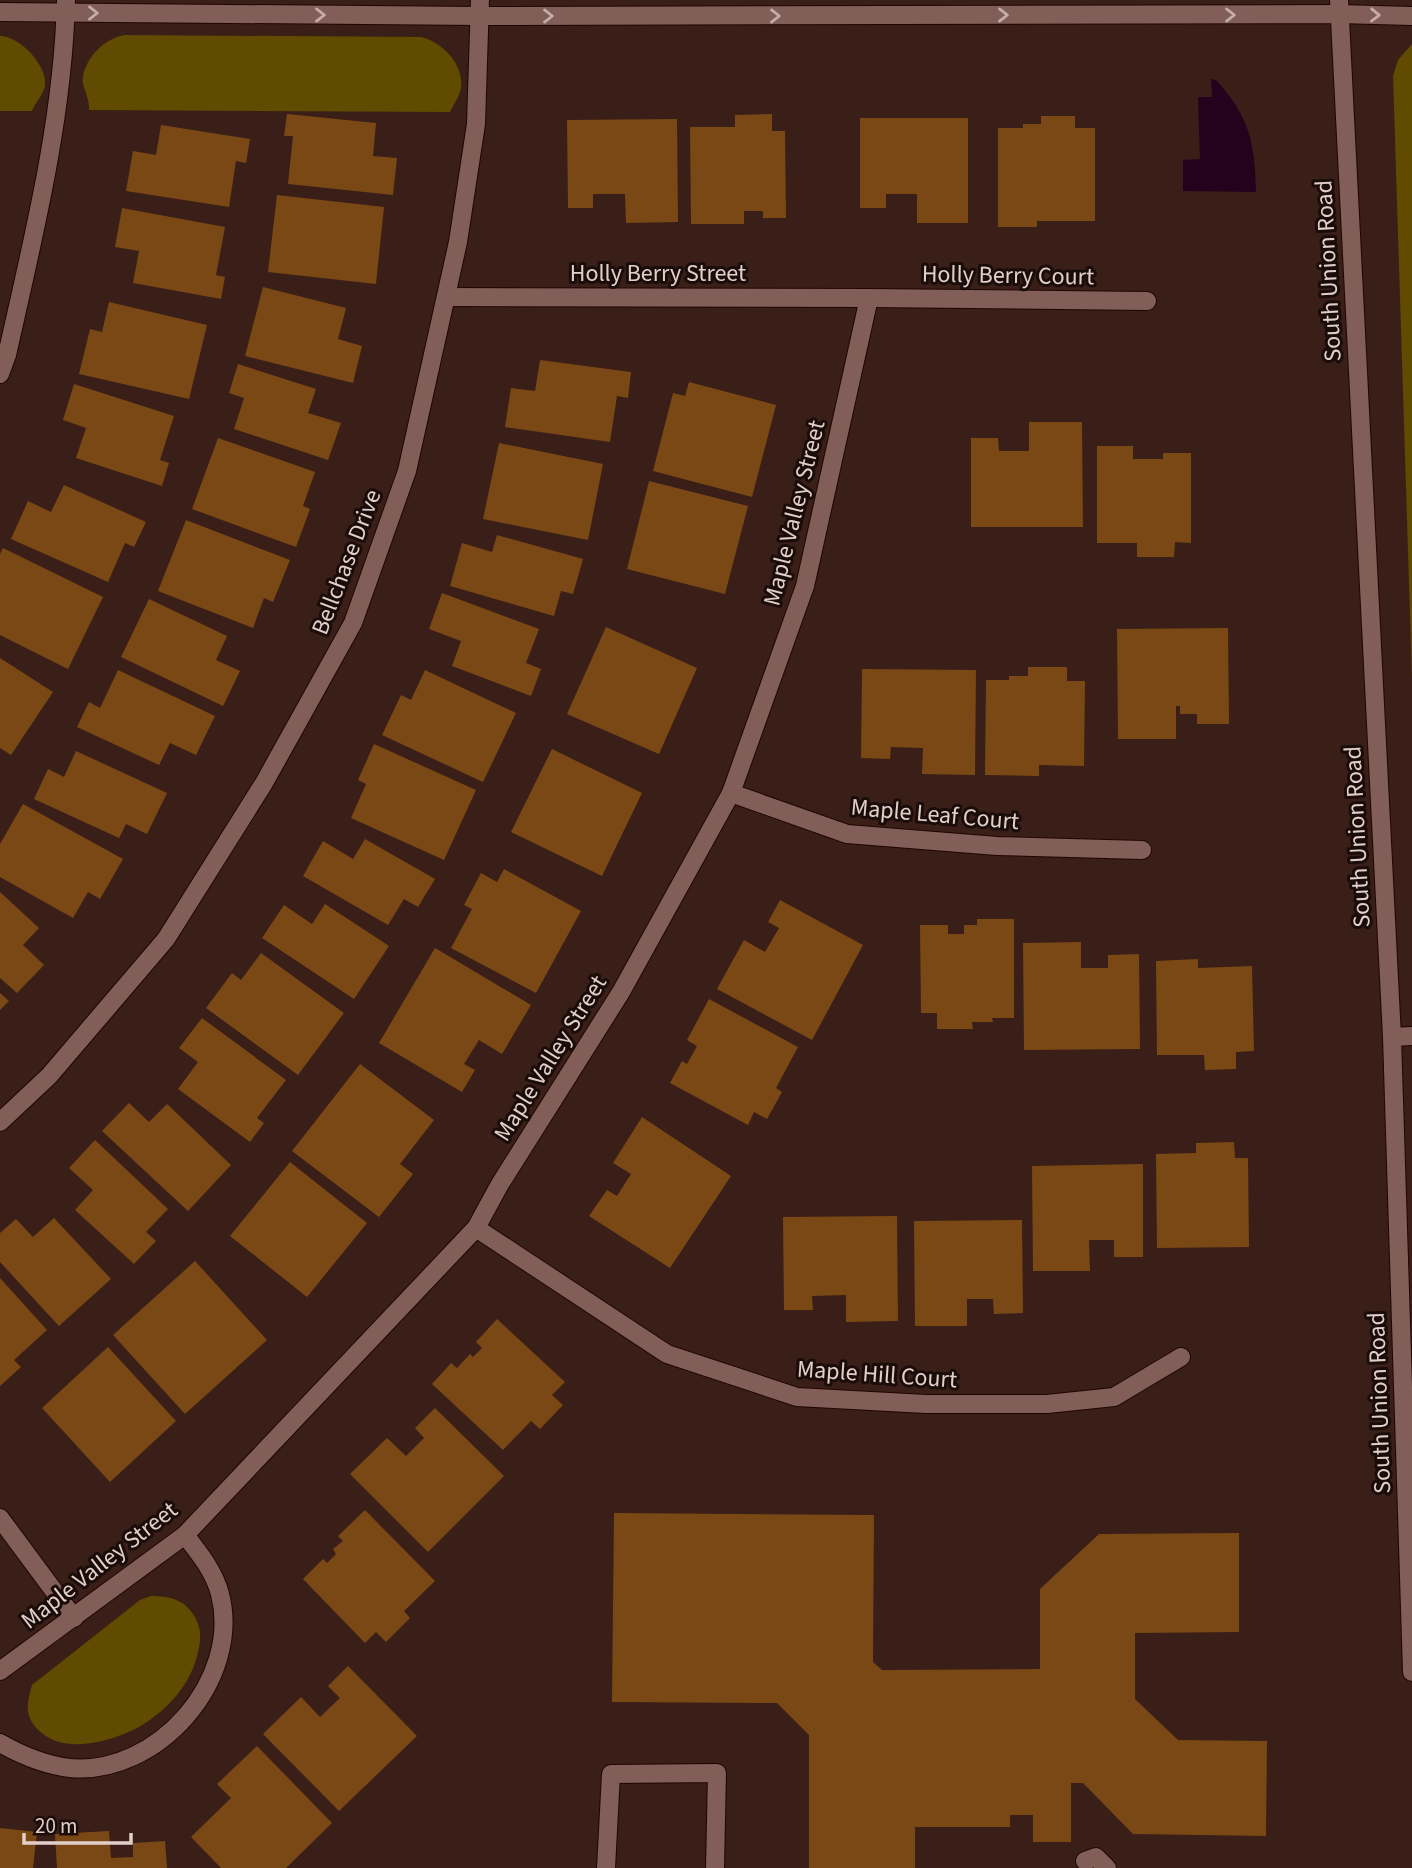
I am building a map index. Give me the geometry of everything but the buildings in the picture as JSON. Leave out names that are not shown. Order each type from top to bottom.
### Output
[{"type":"street","points":[[0,374],[7,355],[49,167],[61,86],[66,6]]},
{"type":"street","points":[[0,12],[66,6],[1339,7],[1412,16]]},
{"type":"street","name":"South Union Road","points":[[1339,7],[1392,1037],[1412,1672]]},
{"type":"street","name":"Bellchase Drive","points":[[0,1122],[49,1076],[166,939],[264,783],[352,623],[407,471],[458,243],[476,124],[480,8]]},
{"type":"street","name":"Holly Berry Street","points":[[446,297],[869,298]]},
{"type":"street","name":"Holly Berry Court","points":[[869,298],[1147,301]]},
{"type":"street","name":"Maple Valley Street","points":[[0,1671],[185,1535],[477,1228],[500,1184],[621,992],[730,793],[805,586],[869,298]]},
{"type":"street","name":"Maple Leaf Court","points":[[730,793],[848,834],[997,846],[1142,850]]},
{"type":"street","points":[[1392,1037],[1412,1036]]},
{"type":"street","name":"Maple Hill Court","points":[[477,1228],[667,1354],[797,1396],[926,1404],[1047,1404],[1114,1396],[1181,1357]]},
{"type":"street","points":[[0,1518],[74,1618]]},
{"type":"street","points":[[0,1743],[42,1762],[71,1768],[98,1766],[119,1761],[143,1750],[173,1730],[193,1709],[218,1660],[223,1628],[221,1595],[211,1570],[185,1535]]},
{"type":"street","points":[[606,1868],[611,1774],[716,1773],[715,1868]]},
{"type":"street","points":[[1085,1861],[1096,1857],[1107,1868]]},
{"type":"shaded area","points":[[125,35],[421,37],[445,50],[457,65],[460,92],[450,112],[89,110],[83,81],[88,62],[104,44]]},
{"type":"shaded area","points":[[0,36],[8,37],[24,47],[42,70],[45,86],[32,111],[0,111]]},
{"type":"shaded area","points":[[1412,44],[1412,678],[1393,76],[1398,60]]},
{"type":"shaded area","points":[[1211,79],[1216,80],[1227,93],[1243,119],[1252,145],[1256,192],[1183,191],[1183,160],[1200,159],[1198,97],[1212,97]]},
{"type":"shaded area","points":[[151,1596],[171,1598],[183,1603],[196,1619],[200,1629],[196,1660],[177,1695],[147,1722],[109,1739],[80,1744],[65,1743],[53,1740],[39,1731],[31,1721],[28,1711],[32,1685],[140,1600]]}]
